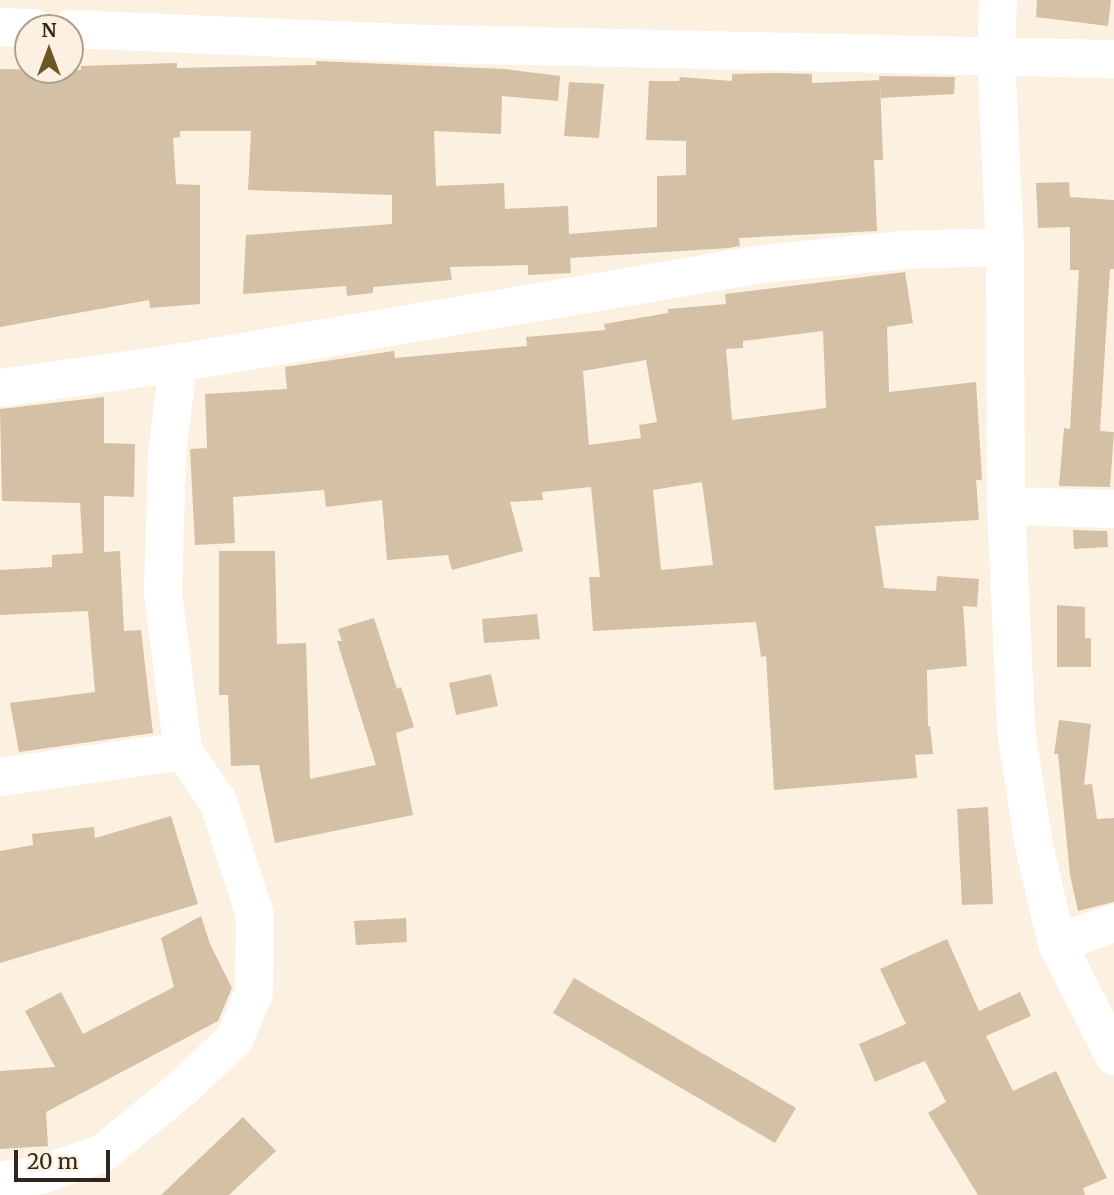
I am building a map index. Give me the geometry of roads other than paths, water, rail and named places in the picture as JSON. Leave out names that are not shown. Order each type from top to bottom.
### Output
[{"type":"street","points":[[998,0],[996,57],[1005,247],[1006,506],[1016,730],[1034,846],[1058,943],[1114,1056]]},
{"type":"street","points":[[84,30],[435,44],[1114,59]]},
{"type":"street","points":[[0,388],[178,363],[763,264],[903,250],[1005,247]]},
{"type":"street","points":[[0,1181],[41,1175],[71,1179],[184,1086],[235,1038],[254,992],[256,915],[218,801],[183,751],[163,592],[167,454],[178,363]]},
{"type":"street","points":[[1006,506],[1114,509]]},
{"type":"street","points":[[0,777],[183,751]]},
{"type":"street","points":[[1058,943],[1114,923]]}]
